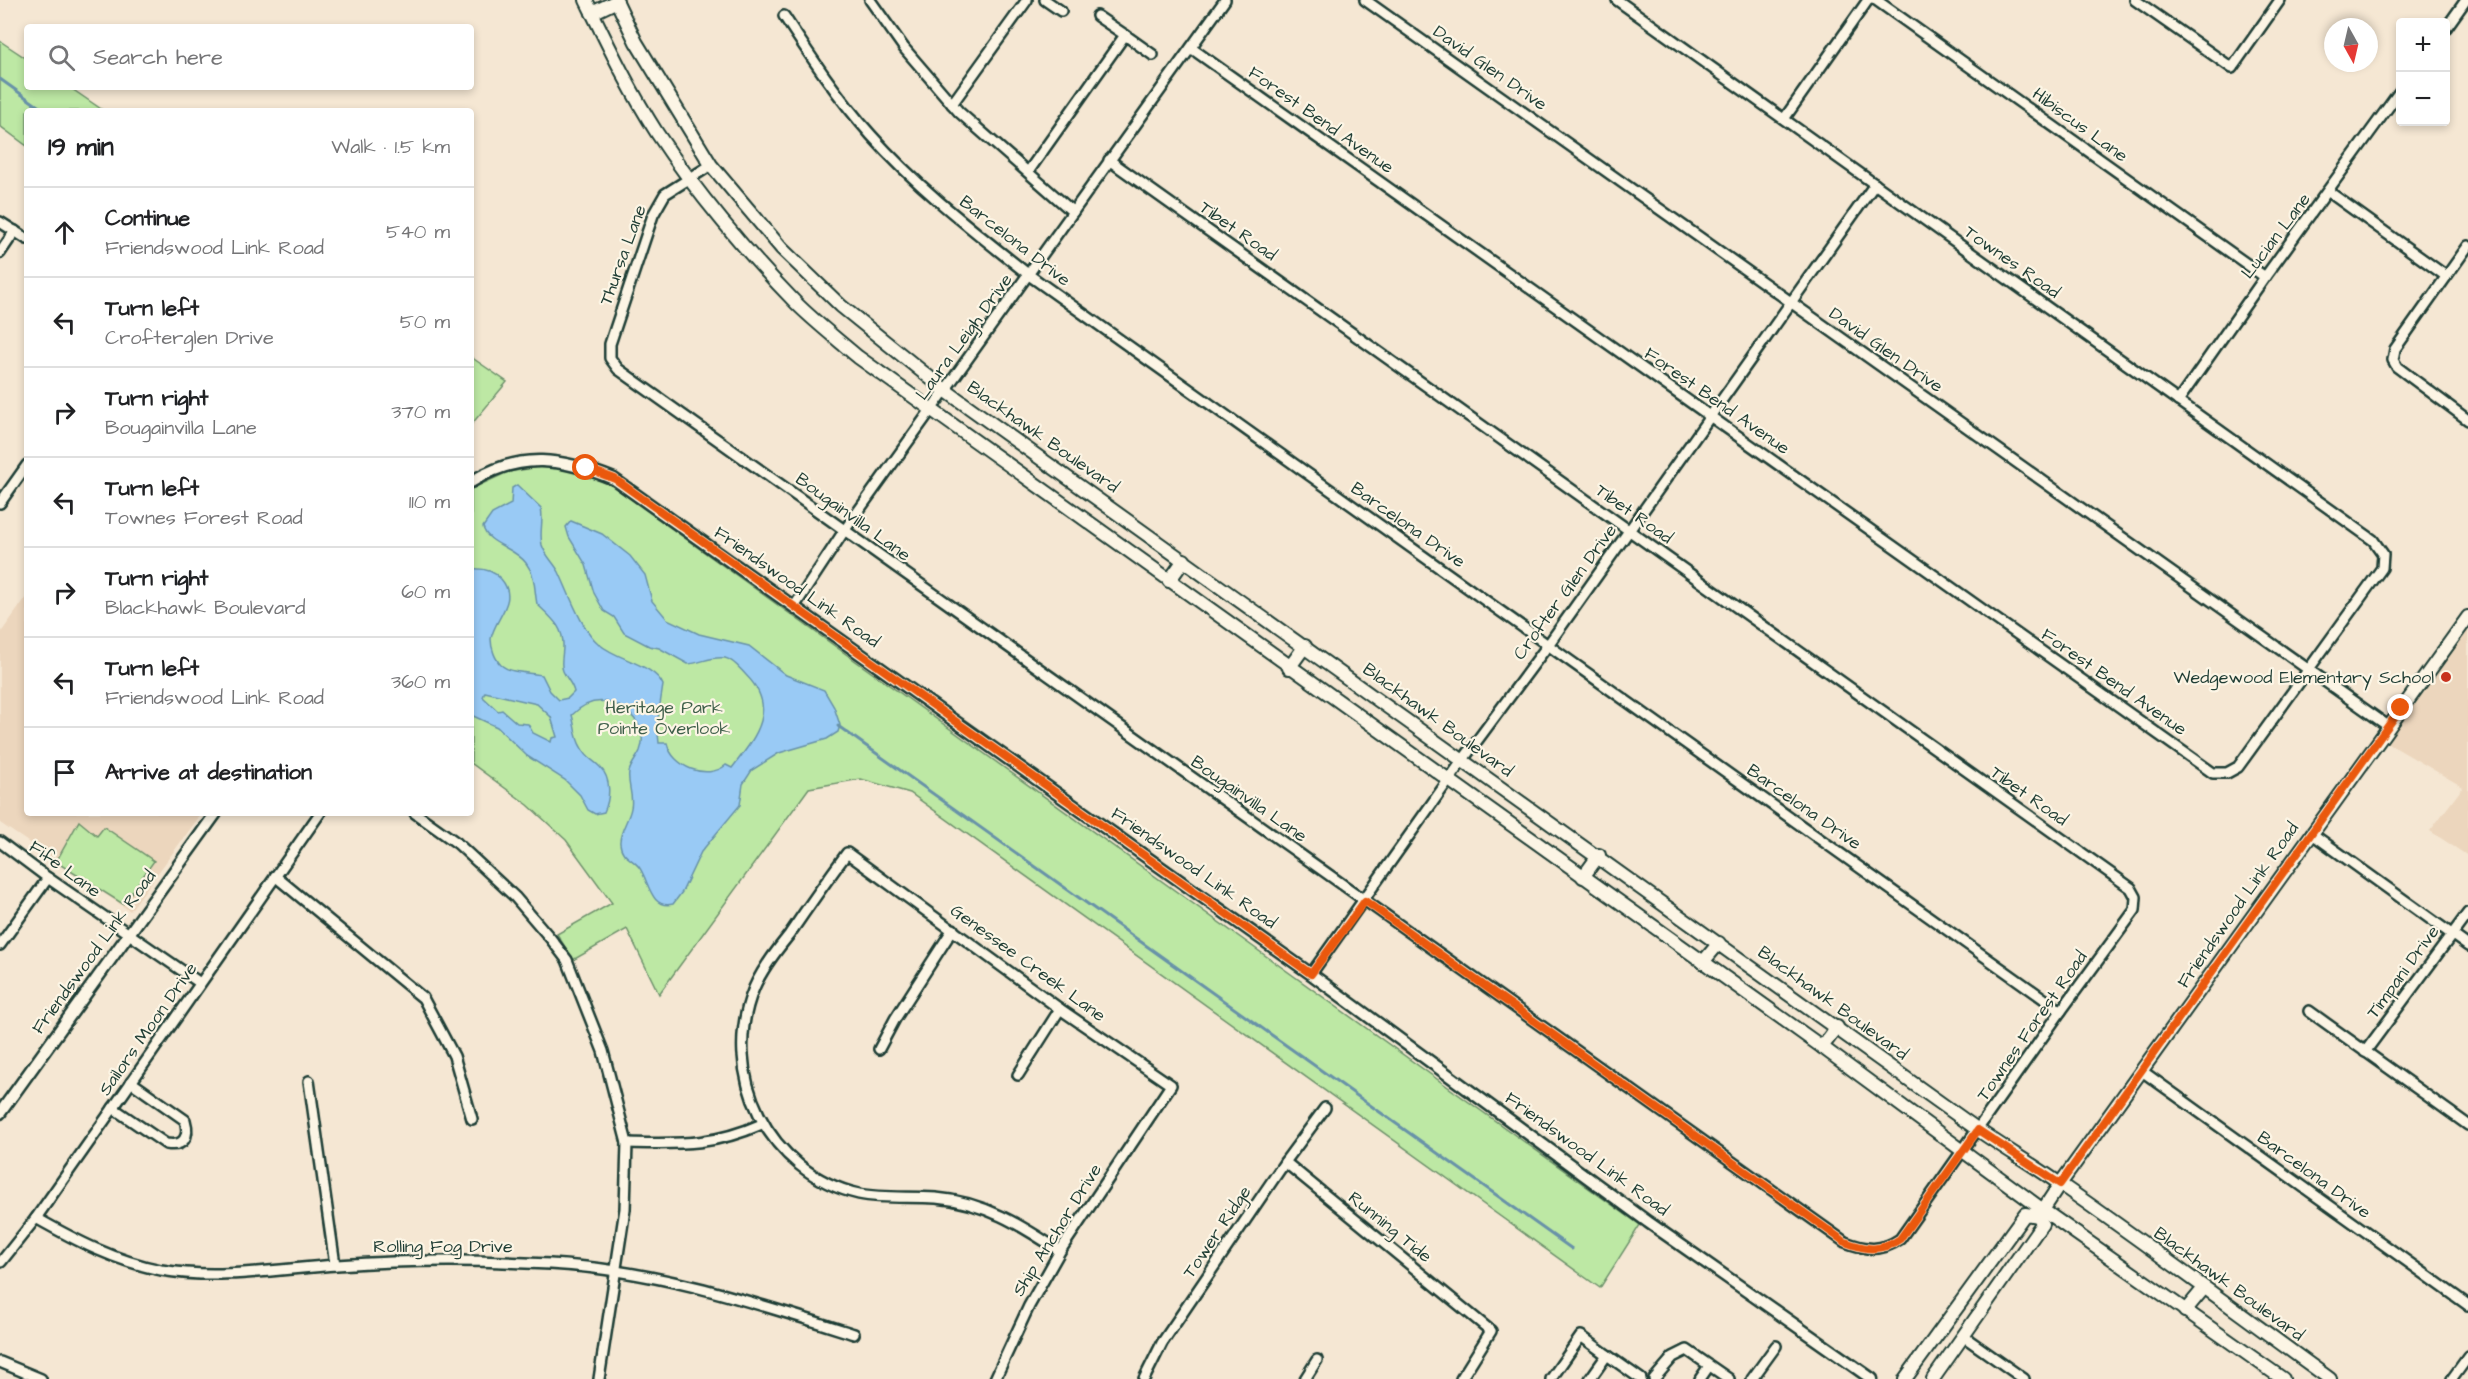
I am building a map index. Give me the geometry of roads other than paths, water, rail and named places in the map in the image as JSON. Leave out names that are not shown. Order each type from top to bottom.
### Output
[{"type":"main road","points":[[586,0],[626,80],[658,134],[689,176],[739,241],[797,303],[858,357],[1289,668],[1822,1047],[1964,1151],[2041,1213],[2283,1379]]},
{"type":"main road","points":[[592,13],[616,0]]},
{"type":"main road","name":"Blackhawk Boulevard","points":[[616,0],[636,42],[711,165],[782,249],[841,306],[945,390],[1305,646],[1462,761],[1599,855],[1978,1130],[2060,1184],[2330,1379]]},
{"type":"main road","points":[[1169,581],[1184,560]]},
{"type":"main road","name":"Friendswood Link Road","points":[[1933,1379],[2042,1224],[2041,1213],[2060,1184],[2311,832],[2468,617]]},
{"type":"main road","points":[[1289,668],[1305,646]]},
{"type":"main road","points":[[1583,877],[1599,855]]},
{"type":"main road","points":[[1703,962],[1719,943]]},
{"type":"main road","points":[[1822,1047],[1837,1027]]},
{"type":"main road","points":[[1905,1379],[2025,1214],[2041,1213]]},
{"type":"main road","points":[[2186,1311],[2204,1288]]},
{"type":"street","points":[[870,0],[904,48],[952,104],[1073,212]]},
{"type":"street","points":[[952,104],[1027,0]]},
{"type":"street","points":[[1045,0],[1061,11]]},
{"type":"street","name":"Laura Leigh Drive","points":[[794,607],[844,531],[1225,0]]},
{"type":"street","name":"David Glen Drive","points":[[1365,0],[2388,726]]},
{"type":"street","name":"Townes Road","points":[[1617,0],[2373,540],[2383,554],[2382,568],[2310,670]]},
{"type":"street","points":[[1784,119],[1869,0]]},
{"type":"street","name":"Hibiscus Lane","points":[[1876,0],[2265,278]]},
{"type":"street","points":[[2135,0],[2232,68],[2280,0]]},
{"type":"street","points":[[2450,21],[2466,0]]},
{"type":"street","name":"Barcelona Drive","points":[[784,16],[832,87],[872,136],[943,207],[1029,275],[2061,1011]]},
{"type":"street","points":[[1097,16],[1153,55]]},
{"type":"street","points":[[1028,172],[1125,35]]},
{"type":"street","name":"Forest Bend Avenue","points":[[1191,48],[2213,773],[2227,773],[2238,767],[2310,670]]},
{"type":"street","name":"Lucian Lane","points":[[2178,401],[2396,97]]},
{"type":"street","name":"Tibet Road","points":[[1109,160],[2131,888],[2136,897]]},
{"type":"street","name":"Thursa Lane","points":[[610,358],[612,333],[653,215],[664,194],[689,176],[711,165]]},
{"type":"street","name":"Crofter Glen Drive","points":[[1311,974],[1875,184]]},
{"type":"street","points":[[2329,192],[2446,276]]},
{"type":"street","points":[[0,222],[24,237]]},
{"type":"street","points":[[0,253],[15,231]]},
{"type":"street","points":[[2468,246],[2395,349],[2393,360],[2397,367],[2468,420]]},
{"type":"street","name":"Bougainvilla Lane","points":[[610,358],[618,369],[844,531],[1845,1242],[1861,1248],[1878,1249]]},
{"type":"street","name":"Friendswood Link Road","points":[[474,481],[509,464],[537,461],[565,462],[615,479],[1311,974],[1648,1222],[1872,1379]]},
{"type":"street","points":[[0,503],[24,469]]},
{"type":"street","name":"Friendswood Link Road","points":[[0,1113],[214,816]]},
{"type":"street","name":"Sailors Moon Drive","points":[[1,1262],[36,1218],[318,816]]},
{"type":"street","points":[[419,816],[457,843],[515,897],[567,960],[603,1051],[627,1143],[625,1209],[599,1379]]},
{"type":"street","points":[[2311,832],[2468,946]]},
{"type":"street","name":"Fife Lane","points":[[0,842],[200,983]]},
{"type":"street","name":"Genessee Creek Lane","points":[[762,1125],[743,1067],[742,1040],[745,1014],[755,986],[767,964],[846,853],[1060,1009],[1171,1085],[1157,1105]]},
{"type":"street","points":[[275,876],[423,998],[454,1056],[471,1119]]},
{"type":"street","points":[[0,945],[48,878]]},
{"type":"street","name":"Townes Forest Road","points":[[1878,1249],[1890,1246],[1900,1239],[2135,910],[2136,897]]},
{"type":"street","name":"Timpani Drive","points":[[2366,1052],[2468,913]]},
{"type":"street","points":[[879,1049],[895,1019],[953,929]]},
{"type":"street","points":[[1018,1075],[1060,1009]]},
{"type":"street","points":[[2309,1011],[2468,1125]]},
{"type":"street","name":"Barcelona Drive","points":[[2142,1071],[2468,1305]]},
{"type":"street","points":[[309,1081],[335,1265]]},
{"type":"street","points":[[113,1108],[166,1144],[182,1144],[187,1136],[185,1120],[131,1082]]},
{"type":"street","name":"Ship Anchor Drive","points":[[995,1379],[1029,1306],[1060,1251],[1157,1105]]},
{"type":"street","name":"Tower Ridge","points":[[1144,1379],[1162,1343],[1285,1162],[1325,1108]]},
{"type":"street","points":[[627,1143],[708,1142],[737,1135],[762,1125],[803,1167],[826,1182],[859,1194],[938,1198],[993,1211],[1060,1251]]},
{"type":"street","name":"Running Tide","points":[[1285,1162],[1491,1331],[1461,1379]]},
{"type":"street","name":"Rolling Fog Drive","points":[[36,1218],[83,1245],[160,1269],[196,1274],[229,1274],[409,1260],[478,1260],[615,1270],[706,1288],[854,1334]]},
{"type":"street","points":[[1551,1379],[1581,1336],[1641,1379]]},
{"type":"street","points":[[1963,1336],[2024,1379]]},
{"type":"street","points":[[1752,1379],[1776,1346]]},
{"type":"street","points":[[1654,1379],[1673,1357],[1687,1350],[1729,1379]]},
{"type":"street","points":[[1590,1379],[1607,1354]]},
{"type":"street","points":[[2452,1379],[2468,1358]]},
{"type":"street","points":[[1305,1379],[1317,1360]]},
{"type":"street","points":[[0,1362],[40,1379]]},
{"type":"street","points":[[1700,1379],[1709,1366]]},
{"type":"water","points":[[517,485],[541,508],[543,549],[559,572],[581,620],[593,637],[599,644],[615,654],[652,672],[663,685],[657,724],[659,743],[667,743],[670,751],[683,765],[709,772],[726,765],[732,768],[749,746],[760,723],[763,711],[756,688],[728,659],[715,658],[688,664],[624,633],[614,617],[604,611],[594,593],[586,565],[569,537],[566,527],[571,521],[602,534],[630,556],[645,575],[652,601],[667,619],[699,634],[749,646],[786,675],[824,690],[834,707],[840,725],[838,732],[827,739],[779,753],[752,770],[743,784],[740,805],[701,852],[682,892],[673,904],[659,903],[651,893],[639,867],[621,848],[621,835],[632,804],[629,772],[642,742],[639,726],[629,713],[614,704],[596,702],[588,704],[572,715],[579,743],[607,777],[608,801],[604,812],[595,814],[588,810],[580,795],[565,780],[527,756],[497,727],[474,716],[474,569],[491,572],[501,579],[506,587],[507,602],[491,639],[499,663],[510,670],[542,675],[550,691],[559,700],[568,698],[574,692],[562,668],[561,633],[555,622],[537,604],[529,568],[515,553],[490,538],[483,527],[492,514],[511,504],[512,488]],"holes":[[[485,692],[537,704],[551,717],[557,737],[552,738],[551,742],[533,733],[528,724],[517,723],[502,710],[498,711],[483,697]]]},
{"type":"waterway","points":[[0,79],[41,108]]},
{"type":"waterway","points":[[838,726],[1572,1249]]},
{"type":"place","name":"Wedgewood Elementary School","points":[[2446,677]]},
{"type":"park label","name":"Heritage Park Pointe Overlook","points":[[664,717]]}]
